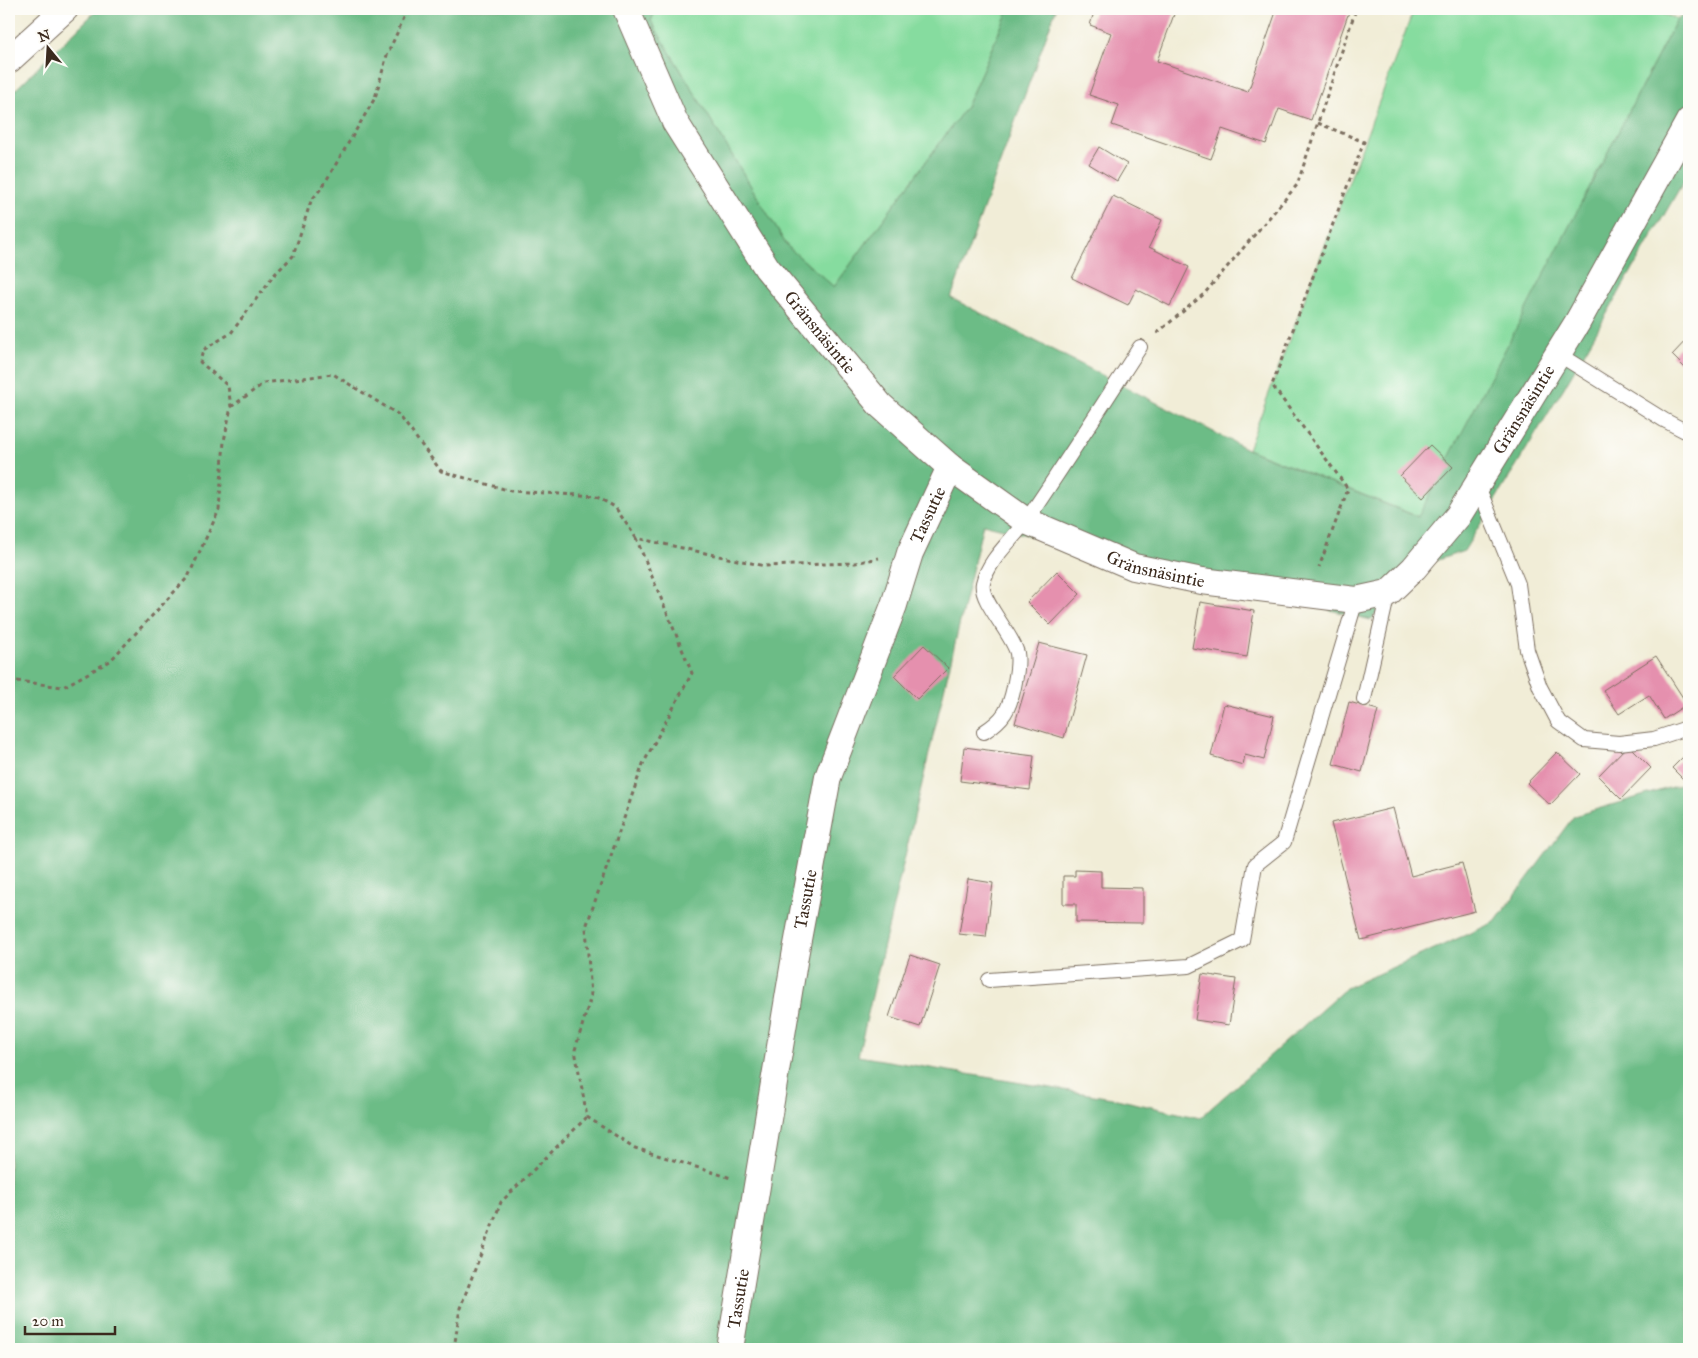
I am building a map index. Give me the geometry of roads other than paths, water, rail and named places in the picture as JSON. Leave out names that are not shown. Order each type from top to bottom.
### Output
[{"type":"street","points":[[9,60],[65,9]]},
{"type":"street","name":"Gränsnäsintie","points":[[626,9],[675,122],[768,268],[880,405],[950,467],[1026,521],[1134,567],[1202,580],[1356,600],[1388,593],[1414,568],[1458,516],[1558,354],[1689,121]]},
{"type":"street","name":"Tassutie","points":[[730,1349],[795,956],[828,777],[894,605],[910,553],[950,467]]},
{"type":"lane","points":[[984,732],[997,723],[1010,707],[1018,668],[1017,654],[1010,636],[987,601],[982,586],[986,571],[1026,521],[1140,347]]},
{"type":"lane","points":[[1558,354],[1664,420],[1689,433]]},
{"type":"lane","points":[[1477,484],[1518,584],[1527,650],[1540,687],[1558,721],[1584,740],[1619,743],[1654,739],[1684,730],[1689,723]]},
{"type":"lane","points":[[1364,698],[1388,593]]},
{"type":"lane","points":[[989,980],[1188,966],[1242,940],[1255,865],[1284,842],[1356,600]]}]
